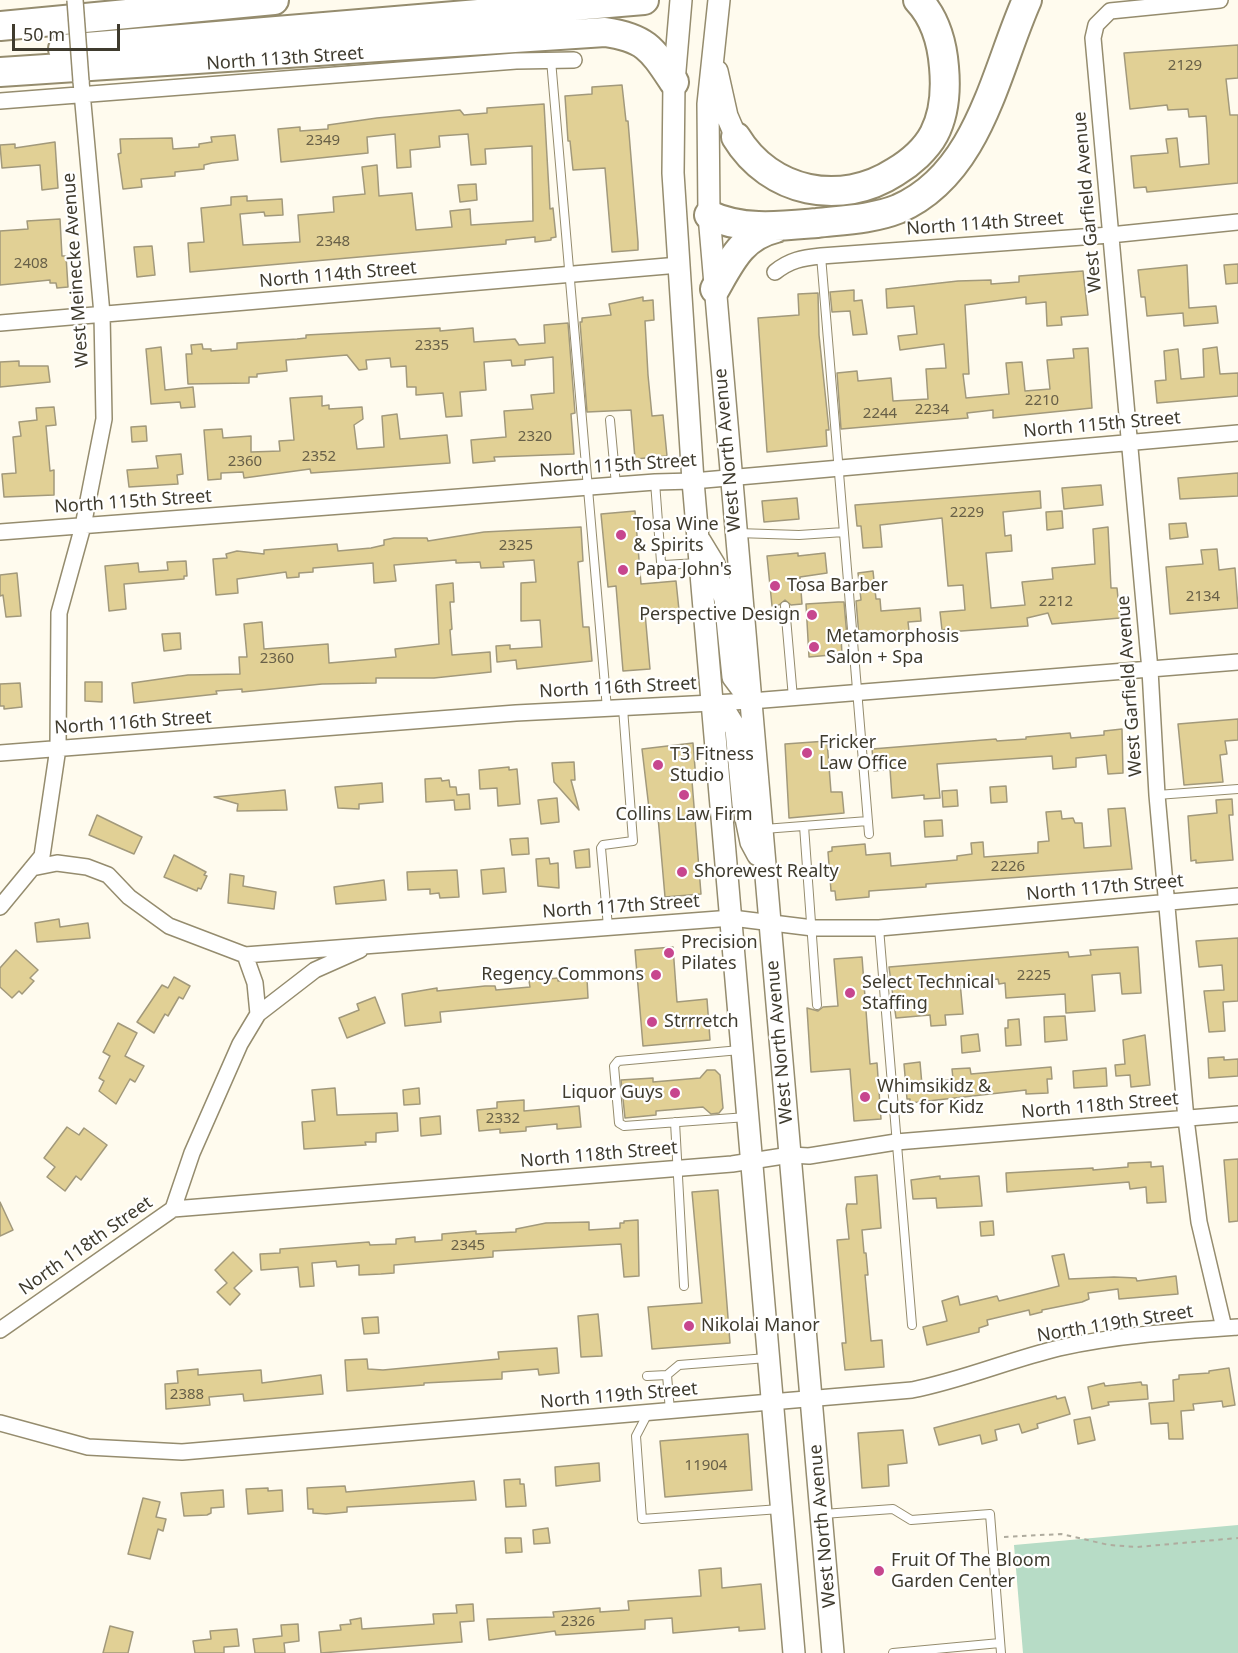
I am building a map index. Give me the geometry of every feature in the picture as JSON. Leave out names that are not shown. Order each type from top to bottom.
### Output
[{"type":"highway","points":[[0,27],[274,0]]},
{"type":"highway","points":[[736,137],[742,148],[769,174],[794,186],[833,193],[882,180],[910,162],[934,134],[946,93],[943,52],[931,14],[918,0]]},
{"type":"highway","points":[[715,289],[737,251],[748,239],[762,231],[782,226],[881,214],[909,204],[930,189],[952,166],[975,130],[1027,0]]},
{"type":"highway","points":[[0,54],[632,2]]},
{"type":"highway","points":[[0,72],[587,32],[635,37],[652,49],[674,82]]},
{"type":"highway","points":[[709,215],[726,222],[782,226]]},
{"type":"main road","name":"West North Avenue","points":[[681,0],[674,82],[673,160],[693,482],[794,1653]]},
{"type":"main road","name":"West North Avenue","points":[[719,0],[712,50],[708,115],[709,215],[833,1653]]},
{"type":"main road","points":[[712,50],[727,116],[736,137]]},
{"type":"main road","points":[[673,160],[692,202],[709,215]]},
{"type":"main road","points":[[697,537],[714,564],[725,599],[733,677],[751,701]]},
{"type":"main road","points":[[713,704],[725,711],[736,729],[743,804],[749,833],[767,873]]},
{"type":"street","name":"West Meinecke Avenue","points":[[58,748],[59,613],[83,526],[104,419],[102,314],[75,0]]},
{"type":"street","name":"West Garfield Avenue","points":[[1220,0],[1110,11],[1096,25],[1093,38],[1127,442],[1150,670],[1157,795],[1186,1119],[1199,1222],[1231,1327]]},
{"type":"street","name":"North 113th Street","points":[[0,101],[81,87],[574,60]]},
{"type":"street","name":"North 114th Street","points":[[775,272],[786,262],[798,258],[1110,235],[1238,222]]},
{"type":"street","name":"North 114th Street","points":[[0,322],[679,265]]},
{"type":"street","name":"North 115th Street","points":[[0,532],[655,482],[693,482],[1238,433]]},
{"type":"street","name":"North 116th Street","points":[[0,753],[516,713],[713,704],[1238,662]]},
{"type":"street","points":[[0,907],[42,856],[58,748]]},
{"type":"street","name":"North 117th Street","points":[[32,868],[57,862],[87,867],[108,875],[129,897],[170,926],[245,955],[732,918],[813,928],[879,928],[1238,897]]},
{"type":"street","points":[[172,1209],[192,1153],[240,1044],[258,1014],[315,970],[368,946]]},
{"type":"street","points":[[245,955],[255,983],[258,1014]]},
{"type":"street","name":"North 118th Street","points":[[0,1330],[172,1209],[678,1168],[790,1155],[809,1156],[896,1142],[1238,1114]]},
{"type":"street","name":"North 119th Street","points":[[0,1423],[88,1447],[182,1452],[912,1390],[940,1384],[1060,1348],[1231,1327]]},
{"type":"lane","points":[[551,60],[590,487],[615,708],[633,841],[603,845],[601,848],[608,927]]},
{"type":"lane","points":[[821,256],[843,532],[859,693],[868,834]]},
{"type":"lane","points":[[610,420],[616,485]]},
{"type":"lane","points":[[655,482],[661,562],[664,565],[699,562]]},
{"type":"lane","points":[[735,533],[799,535],[843,532]]},
{"type":"lane","points":[[785,606],[793,698]]},
{"type":"lane","points":[[1157,795],[1238,789]]},
{"type":"lane","points":[[763,829],[868,821]]},
{"type":"lane","points":[[804,826],[817,1005]]},
{"type":"lane","points":[[879,928],[912,1325]]},
{"type":"lane","points":[[743,1050],[618,1061],[614,1066],[619,1122],[624,1126],[749,1117]]},
{"type":"lane","points":[[675,1122],[684,1286]]},
{"type":"lane","points":[[647,1376],[668,1375],[679,1365],[769,1358]]},
{"type":"lane","points":[[668,1375],[670,1411]]},
{"type":"lane","points":[[648,1413],[636,1436],[642,1518],[782,1509]]},
{"type":"lane","points":[[822,1514],[893,1509],[911,1520],[990,1514],[1001,1653]]},
{"type":"lane","points":[[893,1653],[1000,1643]]},
{"type":"path","points":[[992,1538],[1061,1534],[1109,1545],[1137,1547],[1238,1538]]},
{"type":"green space","points":[[1238,1525],[1238,1653],[1023,1653],[1014,1545]]},
{"type":"building","points":[[1238,45],[1238,78],[1226,79],[1230,115],[1238,115],[1238,183],[1147,192],[1146,187],[1134,188],[1131,156],[1168,153],[1166,139],[1177,138],[1180,167],[1209,164],[1207,128],[1206,116],[1189,117],[1188,109],[1168,110],[1167,105],[1130,109],[1124,53]]},
{"type":"building","points":[[622,85],[626,121],[628,121],[638,250],[612,252],[605,168],[573,170],[570,141],[568,141],[565,96],[592,94],[592,87]]},
{"type":"building","points":[[544,104],[550,209],[553,208],[556,237],[551,240],[535,242],[535,237],[506,240],[506,244],[190,272],[188,243],[204,242],[201,208],[231,205],[231,197],[247,196],[247,201],[282,199],[283,215],[265,216],[264,212],[240,214],[243,245],[300,242],[298,215],[334,212],[333,197],[365,194],[362,167],[377,165],[379,196],[412,193],[416,230],[452,227],[450,211],[470,209],[471,225],[533,221],[532,146],[485,149],[486,164],[471,165],[468,134],[439,136],[440,147],[410,150],[411,167],[397,168],[395,134],[367,137],[368,153],[281,162],[278,129],[300,127],[300,131],[328,129],[328,125],[377,118],[460,110],[464,115],[487,113],[487,108]]},
{"type":"building","points":[[235,135],[238,160],[204,165],[204,169],[175,172],[175,176],[141,179],[142,187],[123,189],[118,154],[121,153],[120,139],[172,138],[173,149],[199,147],[199,144],[212,142],[211,137]]},
{"type":"building","points":[[55,142],[58,188],[42,190],[40,165],[2,168],[0,145],[15,144],[15,148]]},
{"type":"building","points":[[476,184],[477,200],[460,202],[458,185]]},
{"type":"building","points":[[60,219],[62,256],[66,256],[68,287],[57,288],[56,283],[50,283],[50,280],[0,285],[0,231],[28,229],[27,221]]},
{"type":"building","points":[[152,246],[155,275],[137,277],[134,247]]},
{"type":"building","points":[[1238,264],[1238,283],[1226,284],[1224,265]]},
{"type":"building","points":[[1187,265],[1189,308],[1216,306],[1218,323],[1184,326],[1183,313],[1147,316],[1145,297],[1141,297],[1138,270]]},
{"type":"building","points":[[1083,271],[1088,315],[1061,317],[1062,325],[1047,326],[1046,302],[1026,304],[1026,297],[965,305],[969,374],[963,374],[966,398],[1009,394],[1006,363],[1022,362],[1025,391],[1050,389],[1047,360],[1074,358],[1073,349],[1088,348],[1092,408],[993,418],[993,410],[967,413],[968,418],[841,429],[837,373],[857,371],[858,381],[891,378],[893,401],[928,399],[926,369],[946,368],[944,344],[900,350],[898,336],[917,334],[914,306],[887,308],[886,289],[958,281],[991,280],[991,284],[1019,282],[1019,276]]},
{"type":"building","points":[[854,290],[854,301],[862,300],[867,334],[853,335],[850,311],[832,312],[830,292]]},
{"type":"building","points":[[818,293],[819,335],[829,430],[826,430],[827,446],[767,452],[758,318],[799,315],[798,294]]},
{"type":"building","points":[[643,297],[643,301],[653,300],[654,320],[645,321],[648,375],[652,416],[663,415],[667,456],[635,459],[631,410],[587,412],[580,322],[582,318],[611,315],[609,304]]},
{"type":"building","points":[[568,323],[575,413],[571,414],[574,454],[494,457],[495,461],[473,463],[471,440],[506,437],[504,411],[533,409],[531,395],[554,393],[553,357],[525,360],[525,365],[512,366],[511,360],[484,362],[486,390],[460,392],[462,416],[446,417],[443,393],[416,395],[416,387],[407,387],[406,366],[391,367],[390,358],[366,360],[367,369],[359,370],[347,355],[286,360],[287,371],[257,374],[257,377],[249,377],[249,383],[188,384],[186,354],[192,354],[191,345],[202,344],[203,349],[211,349],[211,351],[237,349],[237,343],[306,338],[306,335],[473,328],[474,342],[515,339],[519,345],[545,343],[544,325]]},
{"type":"building","points":[[161,347],[165,390],[193,387],[195,407],[181,408],[180,402],[151,404],[146,349]]},
{"type":"building","points":[[1217,347],[1220,374],[1238,373],[1238,396],[1157,403],[1155,381],[1166,380],[1164,351],[1178,349],[1181,379],[1204,377],[1203,349]]},
{"type":"building","points":[[19,361],[19,366],[48,366],[50,382],[0,387],[0,362]]},
{"type":"building","points":[[322,396],[322,406],[329,405],[329,409],[362,407],[363,419],[354,425],[357,449],[384,447],[382,416],[397,414],[400,439],[447,435],[450,463],[311,473],[310,469],[244,478],[243,472],[221,473],[221,479],[208,480],[204,430],[222,429],[223,438],[251,436],[251,452],[280,451],[279,441],[294,440],[290,398]]},
{"type":"building","points":[[54,407],[56,425],[46,426],[50,471],[54,470],[54,495],[4,497],[2,474],[16,473],[13,437],[21,436],[19,422],[37,420],[36,408]]},
{"type":"building","points":[[146,426],[147,441],[132,442],[131,427]]},
{"type":"building","points":[[181,454],[183,474],[177,475],[178,484],[129,487],[127,470],[158,468],[156,456]]},
{"type":"building","points":[[1238,473],[1238,496],[1180,499],[1178,478]]},
{"type":"building","points":[[1101,485],[1103,505],[1064,509],[1062,488]]},
{"type":"building","points":[[1040,491],[1041,508],[1003,512],[1005,536],[1011,535],[1012,551],[986,553],[991,608],[1025,605],[1022,582],[1053,579],[1052,568],[1095,564],[1093,529],[1108,527],[1111,588],[1117,588],[1120,618],[1052,624],[1048,613],[1027,618],[1028,626],[948,632],[948,629],[942,630],[940,612],[965,610],[963,585],[948,586],[942,518],[880,525],[882,547],[863,548],[861,526],[857,526],[855,505]]},
{"type":"building","points":[[797,498],[799,519],[764,522],[762,501]]},
{"type":"building","points":[[635,511],[641,584],[676,581],[679,610],[645,613],[650,669],[623,671],[616,586],[608,587],[601,514]]},
{"type":"building","points":[[1062,511],[1063,528],[1047,530],[1046,512]]},
{"type":"building","points":[[1186,523],[1188,537],[1170,539],[1169,524]]},
{"type":"building","points":[[581,527],[583,561],[578,562],[583,627],[589,627],[592,661],[517,669],[516,660],[497,662],[496,646],[510,645],[510,649],[542,647],[540,620],[521,621],[521,583],[536,582],[534,560],[503,562],[504,567],[481,568],[480,562],[456,563],[456,560],[394,565],[396,581],[374,583],[373,563],[313,568],[313,572],[299,573],[299,577],[287,578],[286,572],[237,579],[238,593],[216,595],[213,559],[227,558],[226,554],[237,551],[264,554],[264,550],[337,544],[338,551],[384,545],[384,540],[394,538],[427,538],[428,541],[484,532]]},
{"type":"building","points":[[1217,549],[1219,570],[1235,568],[1238,608],[1170,614],[1166,567],[1203,564],[1201,550]]},
{"type":"building","points":[[798,553],[798,556],[825,553],[827,573],[800,577],[802,604],[791,605],[785,600],[779,605],[772,606],[767,556]]},
{"type":"building","points":[[186,561],[187,576],[184,576],[184,579],[124,584],[126,609],[109,611],[105,566],[138,563],[139,572],[168,570],[167,562]]},
{"type":"building","points":[[873,571],[876,599],[880,599],[881,611],[920,608],[921,621],[908,622],[909,631],[859,636],[856,601],[861,600],[858,573]]},
{"type":"building","points":[[17,573],[21,616],[6,617],[3,595],[0,596],[0,575]]},
{"type":"building","points":[[453,583],[454,602],[450,602],[452,655],[490,652],[491,672],[434,678],[376,678],[376,683],[322,684],[242,692],[242,689],[216,691],[217,694],[134,703],[132,683],[188,675],[240,674],[239,657],[247,657],[244,624],[262,622],[264,649],[328,644],[329,663],[396,657],[395,649],[439,644],[436,585]]},
{"type":"building","points":[[844,602],[847,637],[841,637],[842,654],[809,657],[806,604]]},
{"type":"building","points":[[180,633],[181,649],[164,651],[162,634]]},
{"type":"building","points":[[85,682],[102,682],[102,702],[85,701]]},
{"type":"building","points":[[20,683],[22,707],[4,709],[4,706],[0,706],[0,684]]},
{"type":"building","points":[[1238,719],[1238,740],[1225,741],[1227,754],[1220,755],[1223,782],[1184,785],[1178,724]]},
{"type":"building","points":[[1122,729],[1123,773],[1108,774],[1106,755],[1076,758],[1076,767],[1053,769],[1052,756],[937,764],[940,798],[924,799],[924,795],[892,798],[890,769],[874,771],[872,749],[996,739],[997,741],[1026,739],[1026,737],[1070,733],[1071,738],[1104,735],[1104,731]]},
{"type":"building","points":[[827,741],[831,792],[842,792],[844,813],[789,818],[785,744]]},
{"type":"building","points":[[693,743],[696,780],[692,781],[701,894],[665,897],[658,817],[650,817],[642,749]]},
{"type":"building","points":[[574,762],[575,780],[571,780],[579,810],[554,782],[552,763]]},
{"type":"building","points":[[509,767],[509,770],[517,769],[520,804],[498,806],[497,788],[480,789],[479,770]]},
{"type":"building","points":[[441,778],[442,781],[449,780],[450,787],[456,787],[457,795],[469,794],[470,809],[455,810],[454,800],[426,802],[425,779]]},
{"type":"building","points":[[382,783],[383,802],[359,804],[359,809],[338,808],[335,787]]},
{"type":"building","points":[[1006,786],[1007,802],[991,803],[990,787]]},
{"type":"building","points":[[285,790],[287,810],[237,811],[238,804],[214,797]]},
{"type":"building","points":[[957,790],[958,806],[943,807],[942,791]]},
{"type":"building","points":[[557,798],[559,822],[541,824],[538,800]]},
{"type":"building","points":[[1232,799],[1233,815],[1229,815],[1233,860],[1196,863],[1196,860],[1191,861],[1188,816],[1217,813],[1216,800]]},
{"type":"building","points":[[1125,808],[1132,869],[926,884],[926,887],[869,891],[869,897],[836,900],[835,891],[831,891],[828,852],[832,851],[832,847],[865,844],[866,855],[890,853],[891,866],[957,860],[957,856],[972,854],[971,843],[983,842],[984,857],[1038,853],[1038,842],[1049,841],[1046,812],[1061,811],[1062,819],[1073,818],[1075,823],[1082,823],[1084,848],[1111,846],[1108,809]]},
{"type":"building","points":[[97,815],[142,837],[134,854],[89,835]]},
{"type":"building","points":[[942,820],[943,836],[925,837],[924,821]]},
{"type":"building","points":[[528,838],[529,854],[512,855],[510,839]]},
{"type":"building","points":[[589,849],[590,867],[576,868],[574,851]]},
{"type":"building","points":[[174,855],[206,872],[204,875],[207,876],[201,889],[198,888],[197,891],[164,877]]},
{"type":"building","points":[[549,858],[550,864],[558,863],[559,888],[538,886],[536,859]]},
{"type":"building","points":[[504,868],[506,892],[483,894],[481,870]]},
{"type":"building","points":[[457,870],[459,897],[440,898],[439,893],[430,894],[430,889],[408,890],[407,872]]},
{"type":"building","points":[[230,874],[244,876],[243,886],[276,892],[274,909],[228,903]]},
{"type":"building","points":[[384,880],[386,900],[336,904],[334,887]]},
{"type":"building","points":[[59,919],[60,927],[88,923],[90,938],[37,942],[35,923]]},
{"type":"building","points":[[1238,938],[1238,1001],[1223,1002],[1225,1031],[1209,1032],[1204,991],[1224,990],[1222,965],[1199,967],[1196,941]]},
{"type":"building","name":"Regency Commons","points":[[673,947],[677,1002],[707,999],[710,1040],[643,1046],[635,950]]},
{"type":"building","points":[[1138,947],[1141,993],[1122,994],[1120,973],[1092,975],[1095,1011],[1066,1013],[1065,994],[1006,998],[1005,983],[999,984],[998,979],[960,982],[963,1014],[945,1015],[946,1025],[931,1026],[930,1015],[896,1018],[889,967],[1068,952],[1069,957],[1091,955],[1090,950]]},
{"type":"building","points":[[16,950],[38,970],[30,978],[34,981],[22,994],[19,991],[12,998],[0,987],[0,968]]},
{"type":"building","points":[[862,957],[870,1064],[877,1063],[881,1119],[854,1121],[850,1069],[811,1072],[807,1008],[818,1011],[823,1007],[838,1006],[834,959]]},
{"type":"building","points":[[174,977],[190,986],[183,999],[179,997],[168,1016],[165,1014],[154,1033],[137,1022],[162,985],[168,988]]},
{"type":"building","points":[[558,978],[558,981],[587,978],[588,998],[440,1012],[441,1022],[405,1026],[402,994],[437,988],[437,991],[485,986],[495,986],[496,990],[530,987],[529,981]]},
{"type":"building","points":[[375,997],[385,1023],[347,1038],[339,1018],[359,1010],[357,1004]]},
{"type":"building","points":[[1065,1016],[1067,1040],[1045,1042],[1044,1017]]},
{"type":"building","points":[[1019,1019],[1021,1045],[1006,1046],[1005,1028],[1008,1028],[1008,1020]]},
{"type":"building","points":[[118,1023],[137,1033],[125,1056],[144,1066],[135,1082],[130,1079],[116,1104],[99,1091],[104,1081],[99,1078],[110,1056],[103,1052]]},
{"type":"building","points":[[978,1034],[980,1051],[962,1053],[961,1036]]},
{"type":"building","points":[[1145,1035],[1150,1085],[1131,1087],[1130,1075],[1116,1076],[1115,1065],[1125,1064],[1123,1040]]},
{"type":"building","points":[[1224,1057],[1224,1060],[1238,1059],[1238,1076],[1209,1078],[1208,1058]]},
{"type":"building","points":[[920,1062],[922,1085],[953,1079],[952,1069],[970,1068],[971,1074],[1051,1067],[1052,1079],[1047,1079],[1048,1093],[1026,1094],[1026,1090],[910,1103],[910,1099],[907,1099],[904,1064]]},
{"type":"building","points":[[1106,1068],[1107,1086],[1074,1088],[1073,1071]]},
{"type":"building","points":[[707,1070],[715,1070],[720,1075],[723,1108],[719,1113],[711,1114],[703,1107],[656,1111],[656,1115],[625,1118],[621,1080],[653,1078],[653,1082],[700,1078]]},
{"type":"building","points":[[335,1088],[337,1115],[397,1113],[398,1131],[376,1133],[376,1142],[365,1142],[366,1145],[304,1149],[302,1122],[315,1121],[312,1090]]},
{"type":"building","points":[[419,1088],[420,1104],[404,1105],[403,1090]]},
{"type":"building","points":[[524,1100],[524,1111],[579,1106],[581,1127],[557,1129],[557,1124],[526,1127],[526,1131],[500,1133],[500,1129],[479,1131],[477,1110],[497,1108],[497,1102]]},
{"type":"building","points":[[440,1116],[441,1134],[421,1136],[420,1118]]},
{"type":"building","points":[[67,1127],[79,1135],[84,1128],[107,1145],[81,1180],[76,1176],[65,1191],[47,1177],[55,1167],[44,1158]]},
{"type":"building","points":[[1238,1159],[1238,1221],[1229,1222],[1224,1160]]},
{"type":"building","points":[[1151,1162],[1151,1167],[1163,1166],[1166,1202],[1147,1203],[1146,1187],[1130,1189],[1129,1182],[1007,1192],[1006,1173],[1093,1168],[1093,1170],[1128,1167],[1128,1163]]},
{"type":"building","points":[[877,1175],[881,1228],[862,1230],[868,1275],[865,1275],[871,1341],[882,1340],[884,1367],[845,1370],[842,1343],[846,1343],[837,1240],[849,1239],[846,1209],[847,1204],[857,1204],[855,1177]]},
{"type":"building","points":[[940,1176],[940,1179],[979,1176],[982,1206],[937,1208],[936,1198],[913,1199],[911,1180]]},
{"type":"building","points":[[718,1190],[730,1343],[652,1349],[648,1307],[702,1303],[692,1192]]},
{"type":"building","points":[[0,1202],[13,1230],[0,1236]]},
{"type":"building","points":[[638,1220],[639,1276],[624,1277],[621,1244],[493,1251],[493,1257],[394,1265],[394,1273],[381,1274],[359,1275],[359,1265],[337,1267],[336,1261],[312,1263],[314,1286],[300,1287],[298,1267],[261,1270],[260,1254],[280,1253],[280,1249],[369,1242],[370,1245],[396,1244],[396,1239],[415,1237],[415,1242],[442,1240],[442,1234],[476,1231],[476,1234],[516,1232],[516,1229],[546,1223],[589,1222],[589,1230],[620,1228],[620,1223],[624,1221]]},
{"type":"building","points":[[993,1221],[994,1235],[981,1236],[980,1222]]},
{"type":"building","points":[[233,1252],[252,1271],[234,1288],[240,1294],[230,1305],[217,1292],[227,1283],[215,1270]]},
{"type":"building","points":[[1064,1254],[1069,1279],[1114,1277],[1136,1278],[1137,1281],[1176,1276],[1178,1294],[1119,1299],[1118,1289],[1088,1293],[1089,1299],[1082,1302],[1042,1310],[1042,1312],[1030,1315],[1029,1310],[987,1320],[988,1325],[979,1328],[979,1332],[927,1345],[923,1327],[947,1321],[942,1301],[958,1296],[960,1305],[997,1296],[999,1301],[1059,1286],[1052,1256]]},
{"type":"building","points":[[598,1314],[602,1356],[581,1357],[578,1316]]},
{"type":"building","points":[[378,1317],[379,1333],[364,1334],[362,1318]]},
{"type":"building","points":[[557,1348],[559,1373],[539,1375],[538,1369],[502,1372],[502,1379],[424,1383],[424,1385],[347,1391],[345,1360],[367,1359],[368,1369],[383,1370],[499,1359],[498,1352]]},
{"type":"building","points":[[1229,1368],[1235,1405],[1223,1407],[1222,1401],[1193,1404],[1194,1410],[1181,1411],[1183,1439],[1169,1439],[1168,1423],[1151,1424],[1149,1403],[1174,1401],[1173,1380],[1179,1379],[1179,1375],[1209,1373],[1209,1371]]},
{"type":"building","points":[[198,1369],[198,1375],[261,1370],[262,1383],[321,1375],[323,1394],[244,1401],[243,1394],[209,1397],[210,1405],[166,1409],[165,1384],[178,1383],[177,1371]]},
{"type":"building","points":[[1141,1382],[1142,1385],[1147,1385],[1148,1399],[1108,1402],[1109,1405],[1092,1409],[1088,1387],[1104,1383],[1105,1386]]},
{"type":"building","points":[[1056,1396],[1057,1399],[1065,1397],[1070,1414],[1037,1424],[1038,1428],[1022,1433],[1019,1424],[995,1430],[997,1440],[982,1444],[980,1435],[939,1445],[934,1428]]},
{"type":"building","points":[[1090,1417],[1095,1440],[1078,1444],[1074,1420]]},
{"type":"building","points":[[903,1430],[907,1463],[888,1465],[889,1486],[862,1488],[858,1433]]},
{"type":"building","points":[[748,1434],[752,1490],[665,1497],[660,1441]]},
{"type":"building","points":[[599,1463],[600,1481],[556,1486],[555,1467]]},
{"type":"building","points":[[520,1479],[520,1484],[524,1484],[526,1506],[506,1507],[504,1480]]},
{"type":"building","points":[[474,1481],[476,1500],[347,1507],[347,1512],[326,1514],[313,1513],[313,1509],[308,1509],[307,1488],[345,1486],[346,1492]]},
{"type":"building","points":[[268,1488],[268,1491],[282,1490],[283,1511],[248,1514],[246,1489]]},
{"type":"building","points":[[223,1490],[224,1507],[211,1508],[211,1513],[207,1515],[184,1516],[181,1493]]},
{"type":"building","points":[[143,1498],[160,1502],[156,1517],[166,1519],[163,1531],[158,1529],[150,1559],[128,1554]]},
{"type":"building","points":[[548,1528],[550,1543],[534,1544],[533,1530]]},
{"type":"building","points":[[505,1538],[521,1538],[522,1552],[506,1553]]},
{"type":"building","points":[[721,1568],[722,1588],[761,1584],[765,1629],[739,1631],[739,1627],[673,1633],[672,1618],[645,1620],[645,1629],[556,1635],[555,1631],[489,1640],[487,1619],[554,1617],[553,1612],[600,1608],[600,1612],[629,1610],[628,1601],[701,1596],[699,1570]]},
{"type":"building","points":[[473,1604],[474,1621],[460,1622],[462,1642],[321,1653],[319,1632],[341,1630],[340,1625],[351,1624],[350,1620],[361,1618],[362,1629],[434,1624],[433,1614],[457,1613],[456,1605]]},
{"type":"building","points":[[298,1624],[299,1641],[284,1643],[285,1653],[255,1653],[253,1639],[282,1636],[281,1625]]},
{"type":"building","points":[[110,1626],[133,1632],[128,1653],[103,1653]]},
{"type":"building","points":[[237,1629],[239,1646],[224,1647],[224,1653],[195,1653],[193,1641],[211,1639],[210,1631]]},
{"type":"place","name":"Tosa Wine & Spirits","points":[[621,535]]},
{"type":"place","name":"Papa John's","points":[[623,570]]},
{"type":"place","name":"Tosa Barber","points":[[775,586]]},
{"type":"place","name":"Perspective Design","points":[[812,615]]},
{"type":"place","name":"Metamorphosis Salon + Spa","points":[[814,647]]},
{"type":"place","name":"Fricker Law Office","points":[[807,753]]},
{"type":"place","name":"T3 Fitness Studio","points":[[658,765]]},
{"type":"place","name":"Collins Law Firm","points":[[684,795]]},
{"type":"place","name":"Shorewest Realty","points":[[682,872]]},
{"type":"place","name":"Precision Pilates","points":[[669,953]]},
{"type":"place","name":"Regency Commons","points":[[656,975]]},
{"type":"place","name":"Select Technical Staffing","points":[[850,993]]},
{"type":"place","name":"Strrretch","points":[[652,1022]]},
{"type":"place","name":"Liquor Guys","points":[[675,1093]]},
{"type":"place","name":"Whimsikidz & Cuts for Kidz","points":[[865,1097]]},
{"type":"place","name":"Nikolai Manor","points":[[689,1326]]},
{"type":"place","name":"Fruit Of The Bloom Garden Center","points":[[879,1571]]}]
